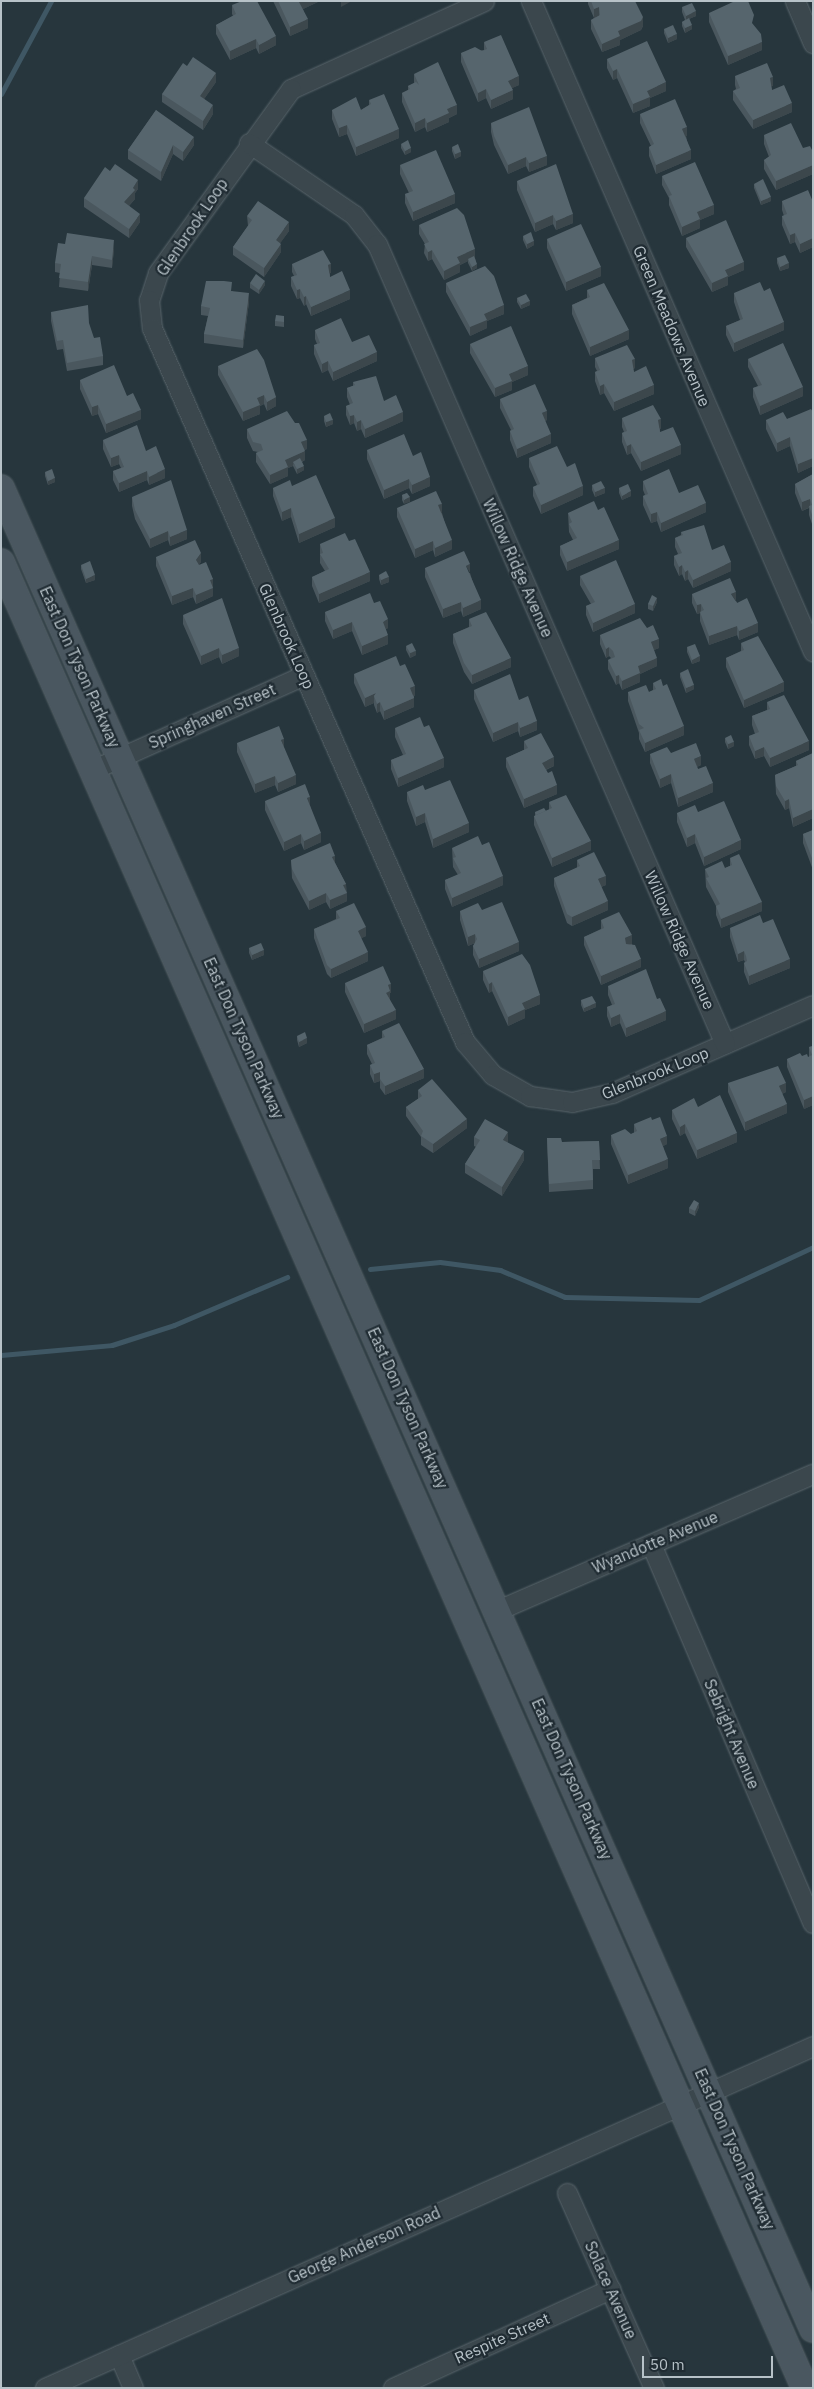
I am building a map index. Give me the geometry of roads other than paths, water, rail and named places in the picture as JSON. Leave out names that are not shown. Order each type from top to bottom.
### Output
[{"type":"main road","name":"East Don Tyson Parkway","points":[[1,488],[498,1610],[813,2329]]},
{"type":"main road","name":"East Don Tyson Parkway","points":[[1,562],[682,2103],[805,2388]]},
{"type":"street","name":"Glenbrook Loop","points":[[484,1],[306,80],[280,101],[158,273],[149,300],[152,328],[464,1042],[493,1075],[530,1096],[572,1102],[612,1094],[813,1005]]},
{"type":"street","name":"Green Meadows Avenue","points":[[531,1],[813,652]]},
{"type":"street","points":[[795,1],[813,43]]},
{"type":"street","name":"Willow Ridge Avenue","points":[[249,143],[354,215],[377,244],[725,1044]]},
{"type":"street","name":"Springhaven Street","points":[[92,770],[304,675]]},
{"type":"street","name":"Wyandotte Avenue","points":[[498,1610],[813,1474]]},
{"type":"street","name":"Sebright Avenue","points":[[651,1544],[813,1923]]},
{"type":"street","name":"George Anderson Road","points":[[45,2388],[813,2046]]},
{"type":"street","name":"Solace Avenue","points":[[567,2192],[654,2388]]},
{"type":"street","name":"Respite Street","points":[[393,2388],[610,2289]]},
{"type":"street","points":[[119,2355],[134,2388]]},
{"type":"waterway","points":[[1,94],[51,1]]},
{"type":"waterway","points":[[370,1269],[440,1262],[500,1270],[565,1297],[699,1300],[813,1247]]},
{"type":"waterway","points":[[1,1355],[112,1345],[174,1325],[287,1277]]}]
